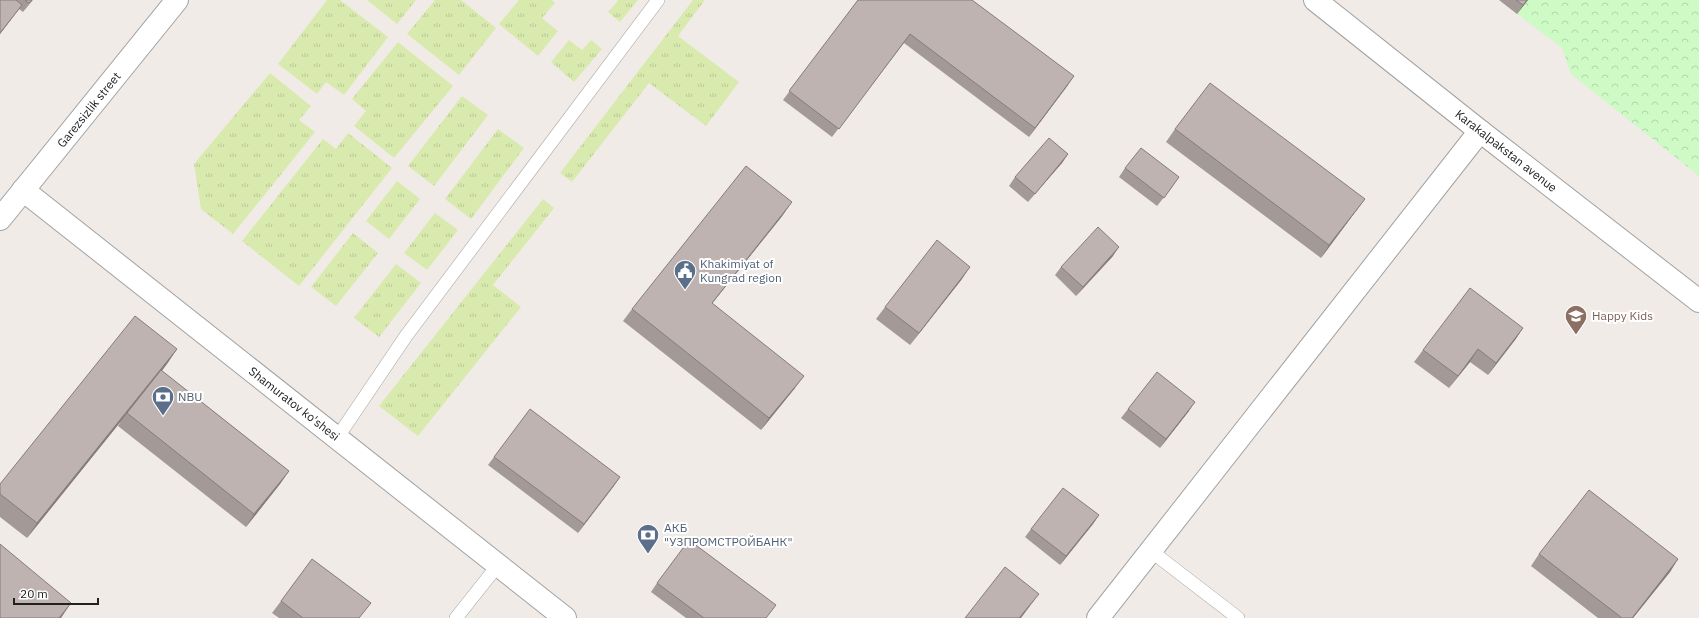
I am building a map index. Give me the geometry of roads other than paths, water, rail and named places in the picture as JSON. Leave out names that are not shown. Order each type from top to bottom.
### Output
[{"type":"street","name":"Garezsizlik street","points":[[0,219],[177,0]]},
{"type":"street","name":"Karakalpakstan avenue","points":[[1315,0],[1480,131],[1699,301]]},
{"type":"street","points":[[1098,618],[1480,131]]},
{"type":"street","name":"Shamuratov ko'shesi","points":[[23,190],[565,618]]},
{"type":"lane","points":[[337,438],[406,336],[658,0]]},
{"type":"lane","points":[[1151,552],[1238,618]]},
{"type":"lane","points":[[456,618],[498,565]]},
{"type":"place","name":"Khakimiyat of Kungrad region","points":[[685,290]]},
{"type":"place","name":"Happy Kids","points":[[1576,336]]},
{"type":"place","name":"NBU","points":[[163,416]]},
{"type":"place","name":"АКБ \"УЗПРОМСТРОЙБАНК\"","points":[[648,554]]}]
